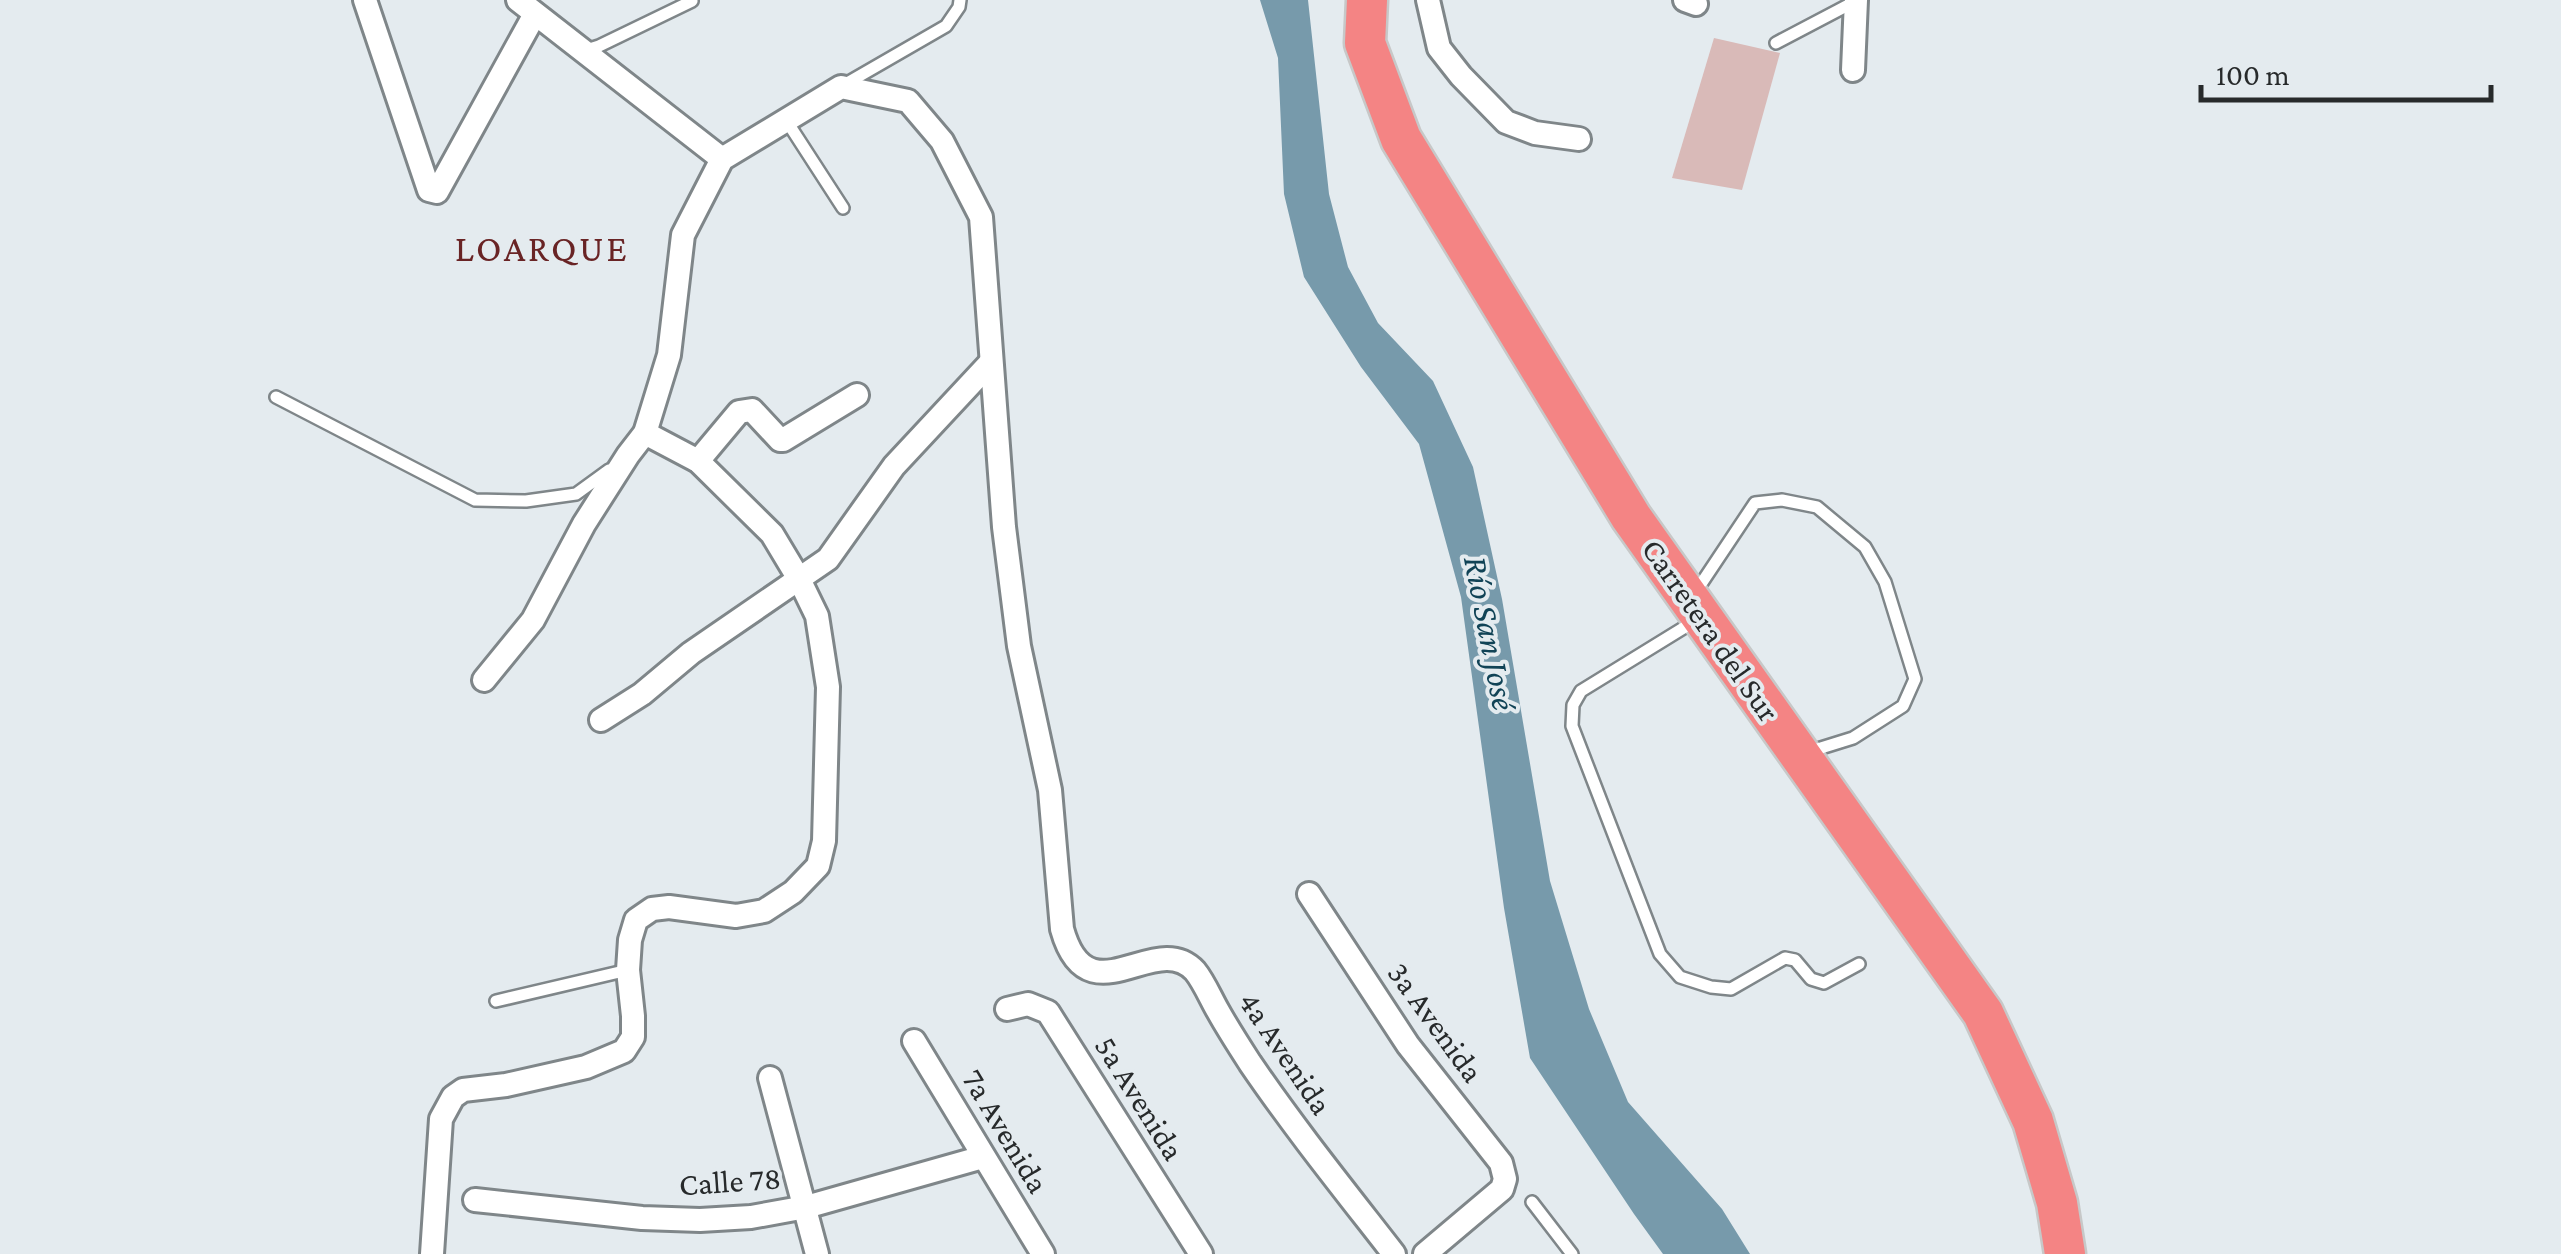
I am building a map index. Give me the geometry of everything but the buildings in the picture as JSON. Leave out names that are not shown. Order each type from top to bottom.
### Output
[{"type":"highway","name":"Carretera del Sur","points":[[1362,19],[1400,139],[1631,518],[1984,1013],[2033,1121],[2057,1203],[2066,1254]]},
{"type":"street","points":[[365,0],[428,190],[432,192],[437,192],[533,4],[582,52],[722,160]]},
{"type":"street","points":[[1428,0],[1439,48],[1506,122],[1535,132],[1579,139]]},
{"type":"street","points":[[1853,70],[1856,1]]},
{"type":"street","points":[[484,680],[533,620],[584,524],[646,433],[669,355],[683,235],[722,160],[841,87],[908,101],[942,140],[981,217],[990,363],[894,466],[828,559],[602,720]]},
{"type":"street","name":"4a Avenida","points":[[990,363],[1019,646],[1050,790],[1062,929],[1068,949],[1077,962],[1106,973],[1166,958],[1184,962],[1196,973],[1230,1034],[1293,1126],[1394,1254]]},
{"type":"street","points":[[698,461],[739,412],[752,410],[783,440],[857,394]]},
{"type":"street","points":[[432,1254],[441,1118],[453,1096],[464,1090],[586,1067],[624,1050],[633,1036],[628,970],[636,920],[652,909],[669,907],[736,916],[764,911],[793,892],[818,866],[824,841],[828,686],[817,616],[772,534],[698,461],[646,433]]},
{"type":"street","name":"3a Avenida","points":[[1308,894],[1408,1045],[1501,1163],[1505,1179],[1502,1189],[1425,1254]]},
{"type":"street","name":"5a Avenida","points":[[1007,1009],[1028,1004],[1048,1012],[1202,1254]]},
{"type":"street","name":"7a Avenida","points":[[914,1041],[1043,1254]]},
{"type":"street","points":[[770,1078],[817,1254]]},
{"type":"street","name":"Calle 78","points":[[475,1200],[642,1218],[700,1220],[751,1216],[806,1207],[983,1157]]},
{"type":"lane","points":[[841,87],[946,26],[960,8],[960,0]]},
{"type":"lane","points":[[582,52],[692,1]]},
{"type":"lane","points":[[1776,42],[1856,1]]},
{"type":"lane","points":[[786,120],[842,208]]},
{"type":"lane","points":[[276,398],[475,500],[526,501],[576,494],[628,455]]},
{"type":"lane","points":[[1799,754],[1853,738],[1882,720],[1903,706],[1915,680],[1885,582],[1865,547],[1818,507],[1782,500],[1756,503],[1703,581],[1694,607],[1581,690],[1572,706],[1572,726],[1660,954],[1680,977],[1731,989],[1785,958],[1794,960],[1811,979],[1824,983],[1859,964]]},
{"type":"lane","points":[[496,1001],[628,970]]},
{"type":"lane","points":[[1532,1202],[1572,1254]]},
{"type":"shaded area","points":[[1714,38],[1780,53],[1742,190],[1672,178]]},
{"type":"water","name":"Río San José","points":[[1260,0],[1308,0],[1329,194],[1348,267],[1378,323],[1433,381],[1473,467],[1502,599],[1550,881],[1589,1009],[1628,1102],[1722,1209],[1750,1254],[1663,1254],[1530,1058],[1504,908],[1461,597],[1419,444],[1361,367],[1304,277],[1284,194],[1278,58]]},
{"type":"district","name":"LOARQUE","points":[[542,248]]}]
